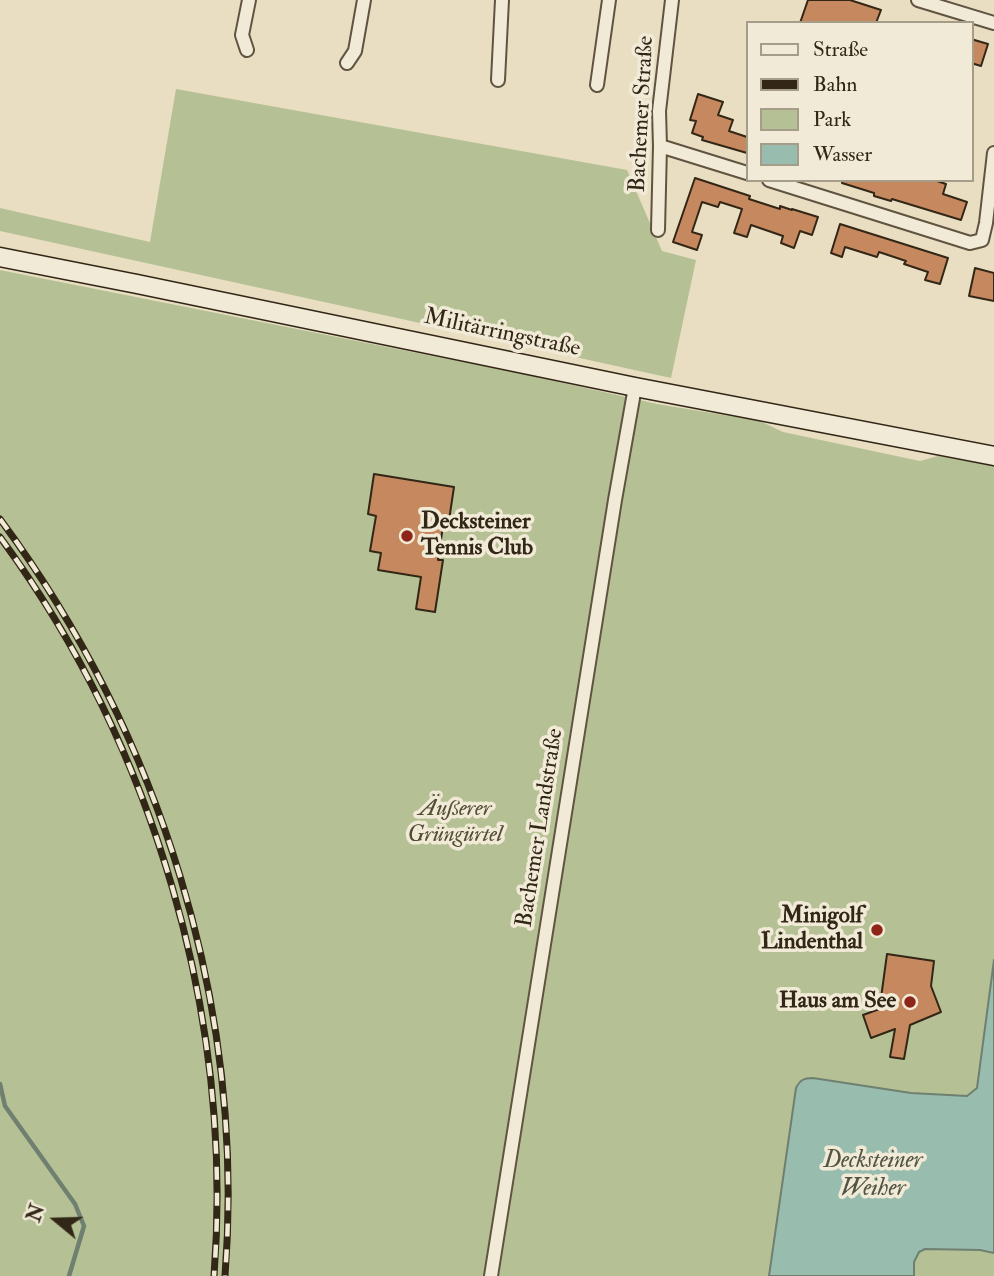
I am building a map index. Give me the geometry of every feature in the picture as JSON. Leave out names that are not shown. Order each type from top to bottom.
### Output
[{"type":"main road","name":"Militärringstraße","points":[[0,257],[635,387],[994,456]]},
{"type":"street","points":[[247,50],[242,35],[248,0]]},
{"type":"street","points":[[347,63],[355,51],[364,0]]},
{"type":"street","points":[[498,80],[502,0]]},
{"type":"street","points":[[597,85],[609,0]]},
{"type":"street","name":"Bachemer Straße","points":[[658,230],[659,111],[672,0]]},
{"type":"street","points":[[918,0],[994,23]]},
{"type":"street","points":[[660,146],[746,173]]},
{"type":"street","points":[[775,182],[970,243],[982,240],[994,153]]},
{"type":"street","name":"Bachemer Landstraße","points":[[491,1276],[635,387]]},
{"type":"green space","points":[[176,89],[627,170],[662,251],[696,260],[671,378],[0,231],[0,208],[150,242]]},
{"type":"green space","name":"Äußerer Grüngürtel","points":[[0,270],[528,375],[657,404],[760,421],[783,432],[920,461],[938,456],[994,466],[994,1276],[0,1276]]},
{"type":"water","name":"Decksteiner Weiher","points":[[994,960],[994,1253],[980,1250],[925,1249],[919,1252],[914,1262],[914,1276],[769,1276],[796,1088],[799,1083],[813,1078],[911,1093],[967,1096],[977,1088]]},
{"type":"building","points":[[808,0],[850,0],[881,10],[877,21],[801,21]]},
{"type":"building","points":[[973,40],[988,44],[981,66],[973,64]]},
{"type":"building","points":[[698,94],[723,102],[718,115],[733,120],[729,131],[746,137],[746,153],[702,140],[703,137],[692,133],[696,121],[690,120]]},
{"type":"building","points":[[695,178],[780,209],[780,206],[818,217],[812,235],[800,231],[794,248],[781,243],[783,236],[751,225],[747,237],[734,233],[742,209],[720,202],[718,207],[702,202],[692,232],[702,235],[697,250],[673,242]]},
{"type":"building","points":[[940,182],[946,184],[943,194],[967,202],[961,220],[874,196],[874,193],[842,183]]},
{"type":"building","points":[[840,224],[948,258],[940,284],[925,280],[928,272],[879,252],[877,257],[845,247],[842,257],[831,253]]},
{"type":"building","points":[[975,268],[994,273],[994,301],[969,296]]},
{"type":"building","name":"Decksteiner Tennis Club","points":[[374,474],[454,487],[448,527],[443,526],[438,560],[443,560],[435,612],[416,609],[421,577],[378,570],[381,553],[370,551],[376,516],[368,514]]},
{"type":"building","name":"Haus am See","points":[[887,954],[934,961],[931,986],[941,1012],[910,1025],[904,1059],[890,1057],[895,1029],[871,1038],[863,1015],[885,1007],[881,998]]},
{"type":"waterway","points":[[0,1084],[5,1106],[75,1204],[84,1226],[69,1276]]},
{"type":"railway","points":[[0,519],[56,602],[106,690],[147,782],[180,877],[205,975],[221,1074],[228,1175],[225,1276]]},
{"type":"railway","points":[[0,537],[54,618],[101,704],[141,794],[172,887],[196,983],[211,1080],[217,1178],[214,1276]]},
{"type":"place","name":"Decksteiner Tennis Club","points":[[407,536]]},
{"type":"place","name":"Minigolf Lindenthal","points":[[877,930]]},
{"type":"place","name":"Haus am See","points":[[910,1002]]}]
